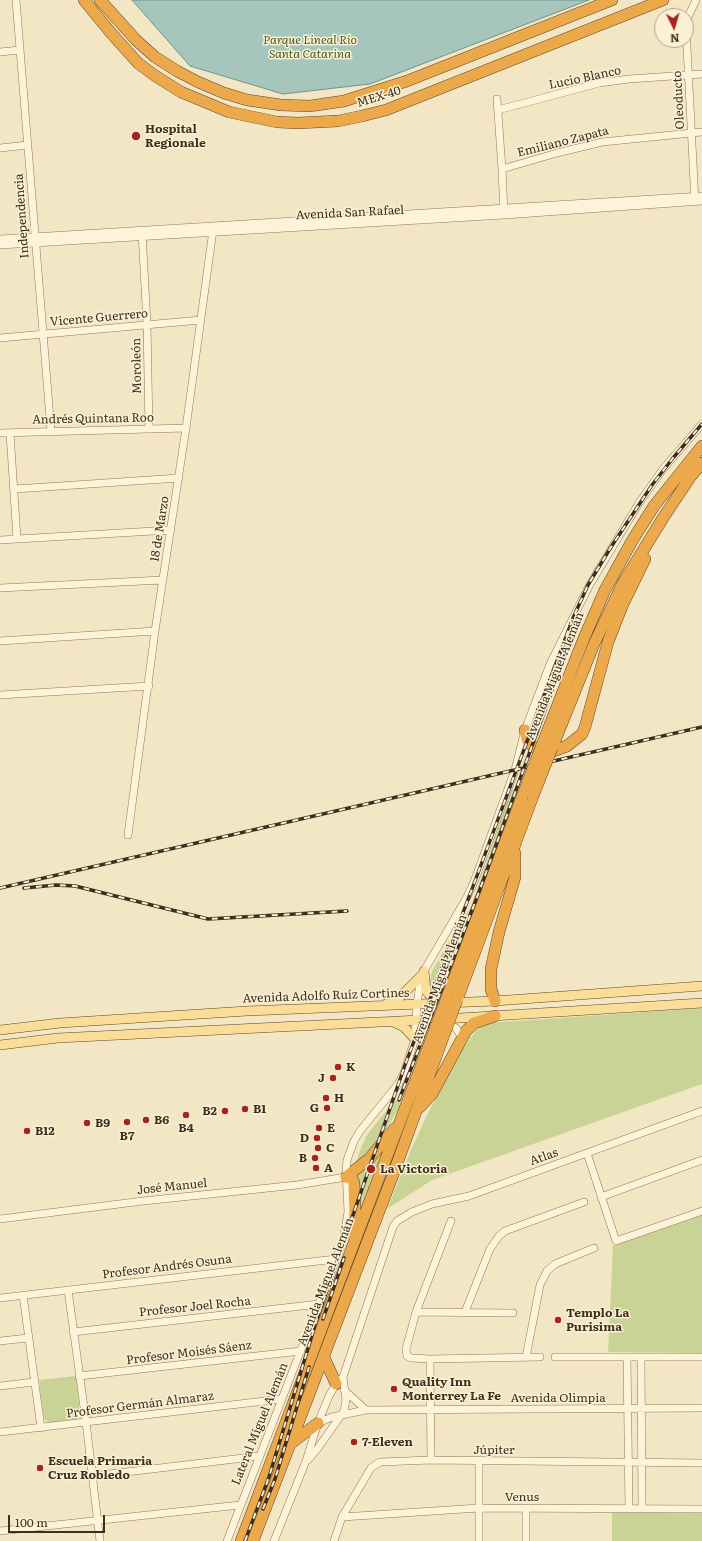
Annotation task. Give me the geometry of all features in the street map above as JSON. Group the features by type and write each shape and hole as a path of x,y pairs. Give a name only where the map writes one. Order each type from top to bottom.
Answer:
{"highway":[{"name":"MEX-40","path":"84,0 111,33 138,62 154,75 190,96 229,112 253,118 277,122 318,123 362,116 386,110 663,0"},
{"name":"MEX-40","path":"100,0 136,40 155,57 177,71 224,93 247,100 288,106 310,106 344,101 407,81 612,0"},
{"name":"Avenida Miguel Alemán","path":"241,1541 402,1118 436,1041 457,1000 515,848 586,632 605,590 632,541 654,506 702,446"},
{"name":"Avenida Miguel Alemán","path":"253,1541 418,1108 436,1041 442,1002 522,797 547,747 623,583 662,518 691,476 702,463"},
{"path":"525,730 529,743 537,749 548,751 553,751 567,746 582,734 608,642 623,604 656,537 662,518"},
{"path":"495,1001 491,989 491,969 499,932 515,877 515,848"},
{"path":"418,1108 432,1094 462,1038 469,1028 474,1024 495,1016"},
{"path":"346,1176 369,1159 382,1146 402,1118"},
{"path":"346,1176 352,1178 354,1187 355,1212 351,1252"},
{"path":"324,1357 340,1381"},
{"path":"290,1444 318,1423"}],"main road":[{"path":"422,973 428,995 442,1002"},
{"path":"382,1006 402,996 422,973"},
{"name":"Avenida Adolfo Ruíz Cortines","path":"0,1030 60,1023 239,1012 442,1002 495,1001 702,986"},
{"path":"0,1045 58,1038 390,1020 495,1016 702,1003"},
{"path":"390,1020 398,1023 415,1039"}],"street":[{"name":"Independencia","path":"16,0 51,431"},
{"name":"Oleoducto","path":"696,0 687,19 691,133 699,199"},
{"path":"0,52 20,50"},
{"name":"Lucio Blanco","path":"498,110 599,83 629,79 702,74"},
{"path":"497,99 504,212"},
{"name":"Emiliano Zapata","path":"502,169 556,152 602,142 702,132"},
{"path":"0,148 28,145"},
{"name":"Avenida San Rafael","path":"0,239 35,239 213,230 699,199"},
{"name":"18 de Marzo","path":"128,835 149,686 155,631 179,478 213,230"},
{"name":"Moroleón","path":"142,233 147,324 149,429"},
{"name":"Avenida San Rafael","path":"0,245 35,239"},
{"name":"Vicente Guerrero","path":"0,338 201,320"},
{"path":"422,973 467,897 474,882 514,770 525,730 550,664 589,586 659,475 702,424"},
{"name":"Andrés Quintana Roo","path":"0,433 186,428"},
{"path":"10,432 18,539"},
{"path":"15,489 179,478"},
{"path":"0,540 171,530"},
{"path":"0,588 163,580"},
{"path":"0,641 155,631"},
{"path":"0,695 149,686"},
{"name":"Lateral Miguel Alemán","path":"227,1541 343,1241 348,1212 346,1176 347,1160 354,1141 360,1131 399,1083 406,1070 415,1039 417,1004 422,973"},
{"path":"415,1039 419,1030 423,1026 436,1023 453,1026 458,1030 462,1038"},
{"name":"Atlas","path":"340,1381 395,1224 406,1215 432,1204 468,1196 702,1111"},
{"path":"587,1153 616,1241 702,1211"},
{"path":"601,1197 702,1160"},
{"name":"José Manuel","path":"0,1219 143,1201 296,1185 346,1176"},
{"path":"465,1312 490,1249 499,1236 505,1232 584,1202"},
{"path":"451,1221 416,1312 406,1349 407,1356 411,1358 430,1359 526,1356 540,1357"},
{"path":"526,1356 540,1285 547,1271 555,1264 594,1248"},
{"name":"Profesor Andrés Osuna","path":"0,1298 336,1259"},
{"path":"68,1290 93,1476 100,1541"},
{"path":"23,1295 41,1428"},
{"name":"Profesor Joel Rocha","path":"73,1332 319,1304"},
{"path":"416,1312 513,1313"},
{"path":"0,1341 28,1338"},
{"name":"Profesor Moisés Sáenz","path":"79,1376 301,1351"},
{"path":"555,1357 702,1358"},
{"path":"627,1358 629,1509"},
{"path":"641,1358 642,1509"},
{"path":"430,1359 431,1460"},
{"path":"274,1541 306,1462 318,1423 329,1396 340,1381 346,1392 366,1410"},
{"path":"0,1386 34,1382"},
{"path":"306,1462 318,1448 341,1415 346,1405 346,1392"},
{"name":"Profesor Germán Almaraz","path":"0,1432 282,1399"},
{"name":"Avenida Olimpia","path":"318,1423 332,1417 366,1410 702,1408"},
{"path":"93,1476 260,1456"},
{"name":"Júpiter","path":"334,1541 342,1518 374,1465 383,1462 431,1460 702,1464"},
{"path":"479,1461 479,1541"},
{"path":"0,1531 240,1505"},
{"name":"Venus","path":"342,1518 479,1508 702,1509"},
{"path":"526,1508 526,1541"}],"green space":[{"path":"512,789 518,791 440,999 431,992 429,986 432,971 459,924 470,909"},
{"path":"702,1008 702,1084 432,1180 387,1209 425,1119 461,1051 477,1029 487,1023"},
{"path":"395,1100 402,1104 373,1149 353,1169 366,1136"},
{"path":"387,1147 364,1211 360,1210 356,1172 374,1161"},
{"path":"702,1215 702,1353 608,1352 613,1246"},
{"path":"76,1376 80,1414 77,1419 49,1423 44,1419 39,1380"},
{"path":"612,1513 702,1513 702,1541 612,1541"}],"water":[{"name":"Parque Lineal Río Santa Catarina","path":"132,0 589,0 370,84 283,94 190,66"}],"railway":[{"path":"245,1541 269,1477 316,1322 405,1065 573,618 588,585 652,485 702,424"},
{"path":"399,1100 479,892 569,644"},
{"path":"0,888 702,727"},
{"path":"24,888 56,885 75,886 208,919 347,911"},
{"path":"323,1319 344,1258"},
{"path":"263,1509 275,1479 309,1367"}],"place":[{"name":"Hospital Regionale","path":"136,136"},
{"name":"K","path":"338,1067"},
{"name":"J","path":"333,1078"},
{"name":"H","path":"326,1098"},
{"name":"G","path":"327,1108"},
{"name":"B1","path":"245,1109"},
{"name":"B2","path":"225,1111"},
{"name":"B4","path":"186,1115"},
{"name":"B6","path":"146,1120"},
{"name":"B7","path":"127,1122"},
{"name":"B9","path":"87,1123"},
{"name":"E","path":"319,1128"},
{"name":"B12","path":"27,1131"},
{"name":"D","path":"317,1138"},
{"name":"C","path":"318,1148"},
{"name":"B","path":"315,1158"},
{"name":"A","path":"316,1168"},
{"name":"La Victoria","path":"371,1169"},
{"name":"Templo La Purisima","path":"558,1320"},
{"name":"Quality Inn Monterrey La Fe","path":"394,1389"},
{"name":"7-Eleven","path":"354,1442"},
{"name":"Escuela Primaria Cruz Robledo","path":"40,1468"}]}
